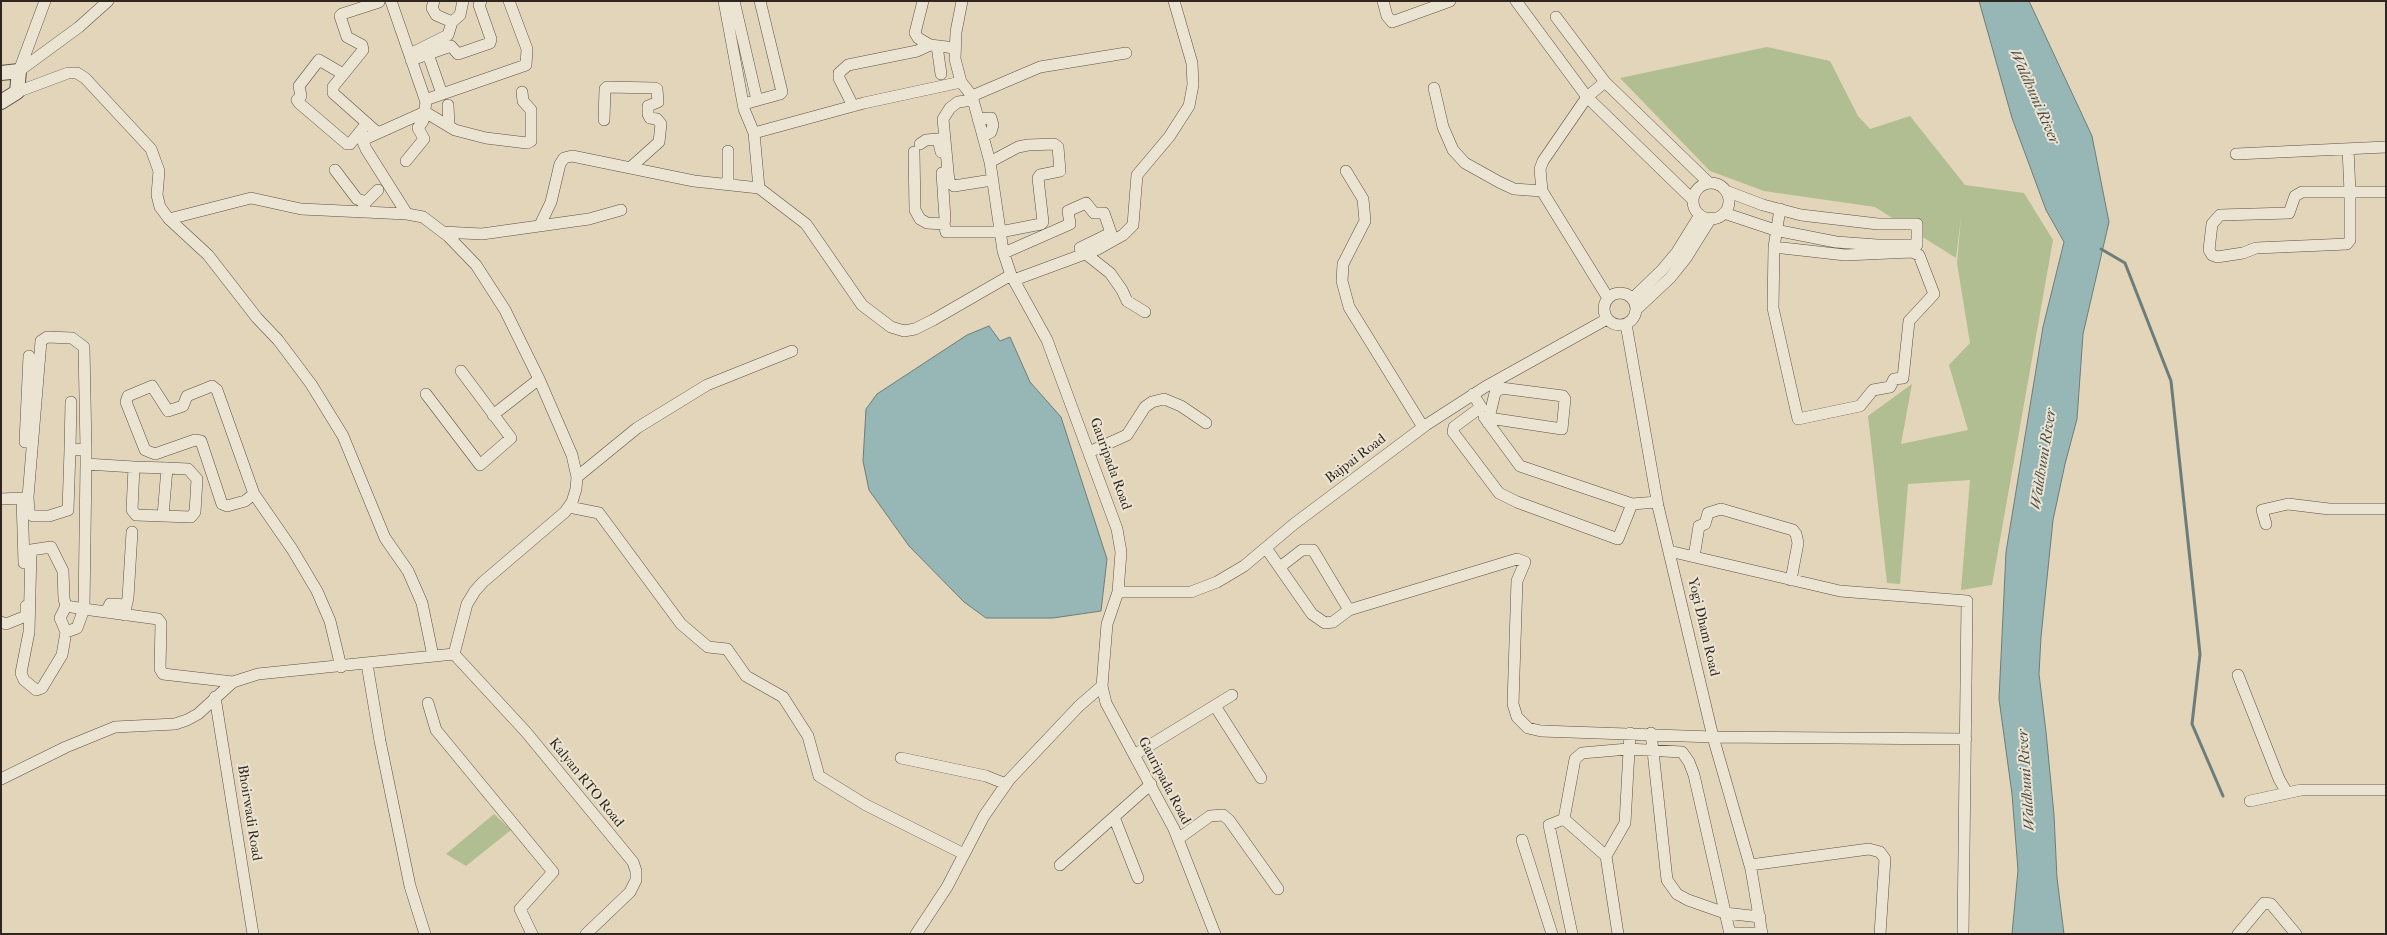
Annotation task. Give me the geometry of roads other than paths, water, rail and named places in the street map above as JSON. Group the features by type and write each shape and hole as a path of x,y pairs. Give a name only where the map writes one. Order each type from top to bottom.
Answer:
{"street":[{"path":"17,92 19,71 46,1"},
{"path":"1,74 19,71 79,27 108,1"},
{"path":"391,1 425,100 425,112 415,127 424,139 406,161"},
{"path":"434,1 432,8 436,15 452,22"},
{"path":"410,57 448,35 452,22 460,15 463,1"},
{"path":"410,57 428,54 451,46 458,54 490,43 491,39 479,5 481,1"},
{"path":"425,100 526,65 526,49 509,1"},
{"path":"724,1 744,104 754,133 759,188"},
{"path":"734,1 757,100"},
{"path":"744,104 780,94 782,92 760,1"},
{"path":"923,1 915,33 918,38 934,46 955,48"},
{"name":"Gauripada Road","path":"962,1 955,48 955,59 961,82 972,98 990,162 1004,253 1012,278 1047,340 1117,529 1121,552 1118,592 1107,624 1102,686 1106,703 1151,784 1178,839 1215,934"},
{"path":"540,225 551,202 560,164 564,158 572,156 632,167 694,181 759,188 806,224 862,305 891,327 904,331 915,329 1012,278 1123,235 1133,225 1137,175 1169,138 1189,106 1193,85 1192,63 1174,1"},
{"path":"1384,1 1387,16 1392,22 1450,1"},
{"path":"1516,1 1588,97 1693,200 1695,208 1706,216 1724,212 1775,230 1836,242 1877,245 1917,245 1917,224 1878,224 1839,221 1780,209 1726,191 1719,185 1709,183 1605,82 1556,17"},
{"path":"378,133 333,93 333,87 362,50 362,45 347,37 340,16 342,14 379,2"},
{"path":"934,46 941,74"},
{"path":"853,106 839,78 844,67 934,46"},
{"path":"992,180 954,186 949,182 943,119 950,108 958,102 972,98 1040,67 1126,53"},
{"path":"428,54 442,94"},
{"path":"343,74 319,60 299,86 301,96 297,100 347,144 350,144 367,123"},
{"path":"1,102 17,92 68,73 77,73 85,78 151,148 159,171 157,195 160,207 169,219 186,236 204,250 278,340 311,384 343,436 385,538 408,571 422,603 433,656"},
{"path":"754,133 853,106 961,82"},
{"path":"1605,82 1588,97 1543,161 1540,169 1542,191 1608,298"},
{"path":"604,120 605,89 607,87 657,89 658,102 648,106 648,114 650,118 657,120 661,124 659,142 632,167"},
{"path":"1434,88 1443,127 1454,150 1465,163 1479,172 1514,189 1542,191"},
{"path":"425,112 455,130 486,138 527,142 531,141 531,110 523,101 522,92"},
{"path":"448,105 448,126"},
{"path":"407,214 363,142 367,138 425,112"},
{"path":"944,224 927,223 920,219 915,210 917,148 926,140 938,139 940,141 945,219 944,224 946,232 1000,232 1041,224 1043,222 1038,178 1040,175 1060,171 1058,146 1054,144 1018,147 990,162"},
{"path":"2236,154 2386,147"},
{"path":"2348,149 2350,192 2350,240 2347,244 2256,248 2243,253 2217,257 2212,255 2209,250 2212,224 2220,215 2290,213 2295,196 2302,192 2350,192 2386,192"},
{"path":"728,151 728,184"},
{"path":"335,170 364,206"},
{"path":"1346,171 1363,199 1365,221 1342,264 1342,281 1349,307 1423,427"},
{"path":"1693,200 1700,187 1709,183"},
{"path":"364,206 378,190"},
{"path":"1724,212 1729,202 1726,191"},
{"path":"1,779 66,747 115,727 175,724 187,720 198,714 233,682 258,674 341,667 454,654 467,604 475,591 483,582 536,539 569,507 576,489 577,477 572,455 539,380 494,290 476,265 442,232 423,217 364,206 301,209 251,198 169,219"},
{"path":"1004,253 1070,224 1068,211 1086,203 1094,213 1104,213 1111,233 1083,251"},
{"path":"1774,248 1845,255 1912,252 1919,255 1934,294 1909,321 1903,378 1894,379 1890,387 1873,390 1860,406 1798,419 1773,308 1774,248 1775,230 1780,209"},
{"path":"442,232 482,234 594,218 621,210"},
{"path":"1635,304 1623,293 1612,295 1608,298 1604,308 1607,319 1616,325 1626,324 1634,318 1635,304 1670,278 1693,248 1706,216"},
{"path":"1083,251 1110,273 1122,290 1127,301 1145,312"},
{"name":"Bajpai Road","path":"1118,592 1191,592 1217,582 1244,566 1423,427 1474,394 1607,319"},
{"name":"Yogi Dham Road","path":"1626,324 1657,502 1670,551 1713,737 1750,865 1762,933"},
{"path":"66,632 77,628 84,609 86,450 84,347 72,338 47,337 41,341 28,497 30,513 33,516 49,516 68,510 71,402"},
{"path":"577,477 637,428 707,385 792,351"},
{"path":"1,622 6,624 26,616 22,498 29,356"},
{"path":"426,394 480,465 511,438 461,371"},
{"path":"493,415 539,380"},
{"path":"254,494 245,501 227,506 222,504 201,441 195,440 155,454 145,450 126,402 128,396 152,386 168,411 183,406 187,396 212,386 217,390 254,494 292,549 316,591 330,621 341,667"},
{"path":"1501,388 1563,396 1565,399 1562,429 1489,420 1495,393 1501,388"},
{"path":"1474,394 1481,407 1479,410 1454,427 1453,432 1499,492 1517,502 1613,539 1618,539 1621,537 1632,504"},
{"path":"1089,452 1126,435 1145,407 1152,402 1164,399 1181,406 1206,423"},
{"path":"1479,410 1489,420 1520,466 1632,504 1657,502"},
{"path":"70,450 86,450"},
{"path":"86,464 188,469 197,479 195,512 191,517 136,514 132,510 134,467"},
{"path":"163,516 167,468"},
{"path":"69,495 86,496"},
{"path":"1,499 22,498"},
{"path":"2266,524 2262,510 2288,504 2329,509 2386,509"},
{"path":"569,507 599,513 682,624 708,647 727,649 746,676 783,697 808,736 819,776 866,804 964,854"},
{"path":"1694,557 1699,526 1705,524 1708,513 1721,509 1793,530 1796,534 1798,543 1792,580"},
{"path":"125,610 132,532"},
{"path":"51,547 55,552 63,571 64,599 66,606 60,618 66,632 62,655 42,688 36,690 24,680 21,673 29,632 31,550 51,547"},
{"path":"1266,548 1312,614 1325,623 1333,622 1349,610 1517,559 1525,562 1517,581 1514,704 1517,717 1528,728 1541,731 1630,732 1713,737 1966,739"},
{"path":"1280,567 1302,550 1313,550 1349,610"},
{"path":"1670,551 1840,591 1967,601 1963,934"},
{"path":"66,606 106,612 125,610 158,619 161,623 160,669 163,674 233,682"},
{"name":"Kalyan RTO Road","path":"454,654 526,732 633,862 636,871 636,880 630,892 586,934"},
{"path":"367,664 380,741 410,886 425,934"},
{"path":"2238,675 2279,780 2286,792"},
{"path":"916,934 947,887 984,816 1006,784 1074,711 1102,686"},
{"path":"1134,755 1232,695"},
{"name":"Bhoirwadi Road","path":"215,697 253,934"},
{"path":"428,704 436,730 553,872 520,909 532,934"},
{"path":"1215,706 1261,778"},
{"path":"1618,934 1606,856 1625,823 1630,732"},
{"path":"1651,733 1667,880 1677,894 1725,913 1760,917"},
{"path":"1564,819 1575,759 1582,753 1628,749 1682,752 1689,762 1730,933 1762,933"},
{"path":"901,758 986,776 1006,784"},
{"path":"1060,864 1151,784"},
{"path":"2250,801 2286,792 2386,790"},
{"path":"1178,839 1210,816 1223,815 1229,820 1278,889"},
{"path":"1114,817 1138,878"},
{"path":"1564,819 1606,856"},
{"path":"1564,819 1550,825 1572,934"},
{"path":"1522,840 1552,934"},
{"path":"1750,865 1869,849 1880,852 1885,859 1880,934"},
{"path":"2238,934 2264,903 2271,904 2296,934"}],"water":[{"name":"Waldhuni River","path":"1979,1 2029,1 2092,136 2109,222 2083,334 2077,419 2065,464 2053,520 2041,637 2039,674 2054,815 2057,878 2064,934 2012,934 2018,870 2012,794 1999,699 2006,552 2043,327 2064,242 2046,210 2012,118"},
{"path":"989,326 1000,341 1010,337 1030,382 1061,417 1107,559 1101,611 1053,618 986,618 964,602 909,546 869,490 863,461 866,409 877,394 967,335"}],"waterway":[{"path":"2101,249 2125,263 2171,381 2200,654 2192,724 2223,796"}]}
